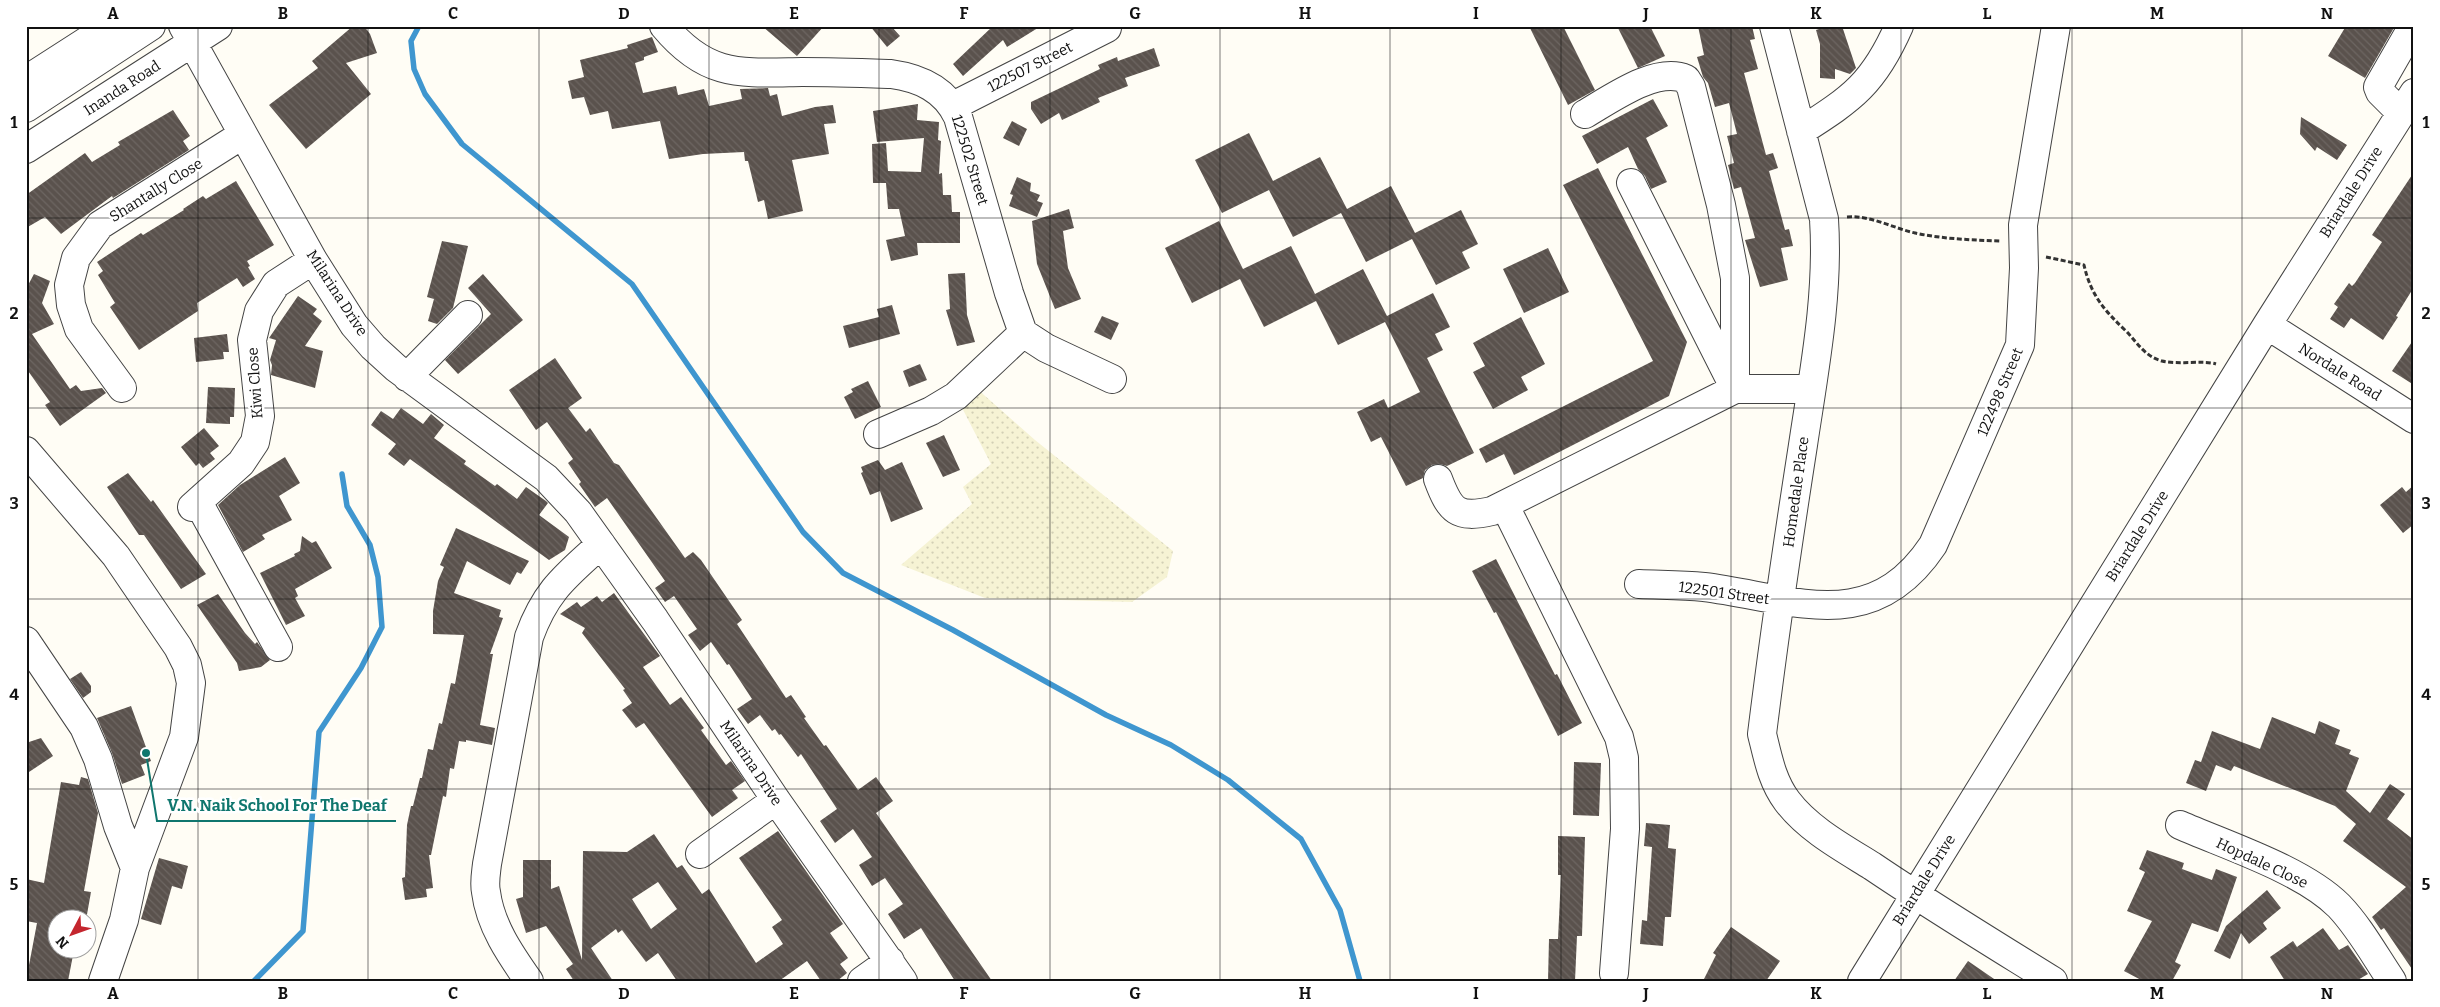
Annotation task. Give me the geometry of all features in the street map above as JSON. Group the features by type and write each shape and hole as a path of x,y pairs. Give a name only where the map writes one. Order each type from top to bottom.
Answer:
{"street":[{"path":"26,80 110,26"},
{"path":"26,108 150,26"},
{"name":"Inanda Road","path":"26,149 187,31 218,26"},
{"name":"122502 Street","path":"664,26 685,49 700,59 720,68 744,73 837,73 908,76 923,82 940,93 952,106 967,144 1009,293 1023,333"},
{"name":"Homedale Place","path":"1774,26 1824,220 1825,283 1762,734 1775,781 1787,802 1824,835 1914,895 2053,981"},
{"path":"1802,131 1839,106 1875,74 1887,54 1899,26"},
{"name":"122498 Street","path":"1780,601 1823,605 1867,600 1887,592 1904,579 1923,560 1933,545 2020,345 2024,247 2023,225 2056,26"},
{"path":"2407,103 2380,92 2378,87 2413,26"},
{"name":"122507 Street","path":"952,106 1107,28"},
{"path":"26,129 187,31"},
{"name":"Milarina Drive","path":"187,31 242,135 313,260 354,325 373,347 407,377 546,478 578,512 655,620 776,800 897,971"},
{"path":"1585,114 1645,82 1666,75 1686,79 1691,87 1722,205 1735,278 1735,389"},
{"name":"Briardale Drive","path":"1862,981 2267,325 2407,103"},
{"name":"Shantally Close","path":"122,388 79,329 71,305 69,286 76,258 100,225 242,135"},
{"path":"1631,183 1735,389"},
{"name":"Kiwi Close","path":"278,647 195,504 241,463 255,442 260,416 252,340 259,312 276,284 313,260"},
{"path":"407,377 468,315"},
{"name":"Nordale Road","path":"2267,325 2414,419"},
{"path":"878,434 931,411 956,396 1023,333 1046,348 1112,379"},
{"path":"1438,479 1446,501 1453,510 1477,514 1506,506 1735,389 1811,389"},
{"path":"26,451 116,556 169,632 187,664 191,684 184,737 135,868 124,920 104,981"},
{"path":"1506,506 1556,605 1623,750 1625,829 1614,973"},
{"path":"529,981 501,937 490,912 485,891 487,864 529,637 537,616 556,585 601,544"},
{"name":"122501 Street","path":"1638,584 1703,587 1780,601"},
{"path":"26,641 84,727 98,759 118,826 135,868"},
{"path":"700,854 776,800"},
{"name":"Hopdale Close","path":"2180,825 2286,871 2324,893 2351,920 2392,981"},
{"path":"862,981 897,971"}],"path":[{"path":"1824,220 1850,216 1915,233 2024,247 2084,265 2097,301 2114,322 2146,354 2162,361 2186,364 2212,363 2238,372"}],"shaded area":[{"path":"976,388 1035,440 1173,551 1167,577 1132,602 985,598 901,565 972,504 963,487 991,464 959,402"}],"building":[{"path":"353,26 364,26 370,34 377,53 346,63 371,94 306,149 269,105 318,68 312,61"},
{"path":"762,26 824,26 797,56"},
{"path":"870,26 891,26 900,36 887,47"},
{"path":"993,26 1041,26 1007,47 1003,40 963,76 953,64"},
{"path":"1529,26 1563,26 1595,90 1568,105"},
{"path":"1617,26 1650,26 1665,56 1638,68"},
{"path":"1698,26 1752,26 1755,39 1750,40 1758,69 1744,73 1766,155 1773,153 1778,168 1769,171 1785,230 1789,229 1793,246 1781,248 1788,280 1760,287 1745,240 1755,238 1741,187 1734,189 1728,165 1734,163 1727,136 1737,134 1729,103 1715,107 1708,83 1703,77 1697,57 1704,55"},
{"path":"1828,26 1842,26 1856,68 1850,74 1835,69 1835,79 1820,78 1820,44 1816,30"},
{"path":"2346,26 2395,26 2365,78 2328,56"},
{"path":"652,37 658,52 644,57 644,60 635,63 643,93 676,86 678,95 704,89 709,106 742,99 740,89 768,88 770,96 777,94 782,116 815,107 833,105 836,123 824,124 829,154 792,160 803,211 768,219 764,200 758,202 744,152 703,154 669,159 660,121 612,129 608,111 590,115 584,97 572,99 568,81 584,77 580,60 628,48 627,45"},
{"path":"1154,48 1160,66 1125,78 1128,86 1098,98 1100,102 1062,120 1059,113 1041,124 1031,109 1031,102 1100,69 1098,65 1117,57 1118,61"},
{"path":"1653,99 1668,126 1646,138 1667,182 1651,189 1645,176 1638,169 1628,147 1597,164 1582,136"},
{"path":"918,104 917,120 939,122 938,140 941,141 939,174 942,173 943,195 951,195 952,212 960,212 960,243 917,243 918,255 891,261 886,240 905,236 899,209 888,209 886,183 873,183 872,144 886,143 888,171 921,172 924,138 877,142 873,111"},
{"path":"173,110 190,136 183,141 189,150 113,198 112,196 61,234 45,217 26,228 26,195 85,153 92,162 120,145 118,142"},
{"path":"2301,117 2347,145 2337,160 2317,147 2315,151 2300,134"},
{"path":"1012,121 1027,129 1019,146 1003,138"},
{"path":"1249,133 1273,181 1320,157 1347,209 1391,186 1415,233 1461,210 1478,244 1462,252 1470,268 1436,285 1412,239 1366,262 1341,213 1293,237 1269,190 1222,213 1195,160"},
{"path":"1598,168 1687,342 1669,396 1514,475 1504,454 1486,463 1479,449 1653,361 1563,185"},
{"path":"2414,172 2414,287 2383,340 2351,318 2344,328 2330,319 2338,307 2334,304 2349,283 2352,286 2355,283 2382,242 2372,235"},
{"path":"1017,177 1031,183 1030,191 1040,195 1037,201 1043,203 1037,217 1009,206 1013,195 1010,194"},
{"path":"236,181 274,245 247,261 250,266 248,267 255,279 243,287 237,278 197,303 198,311 139,350 110,307 115,303 98,275 103,271 97,262 141,233 143,235 184,210 203,196 206,199"},
{"path":"1069,209 1074,228 1063,231 1068,268 1081,299 1055,309 1037,264 1032,221"},
{"path":"1219,221 1243,269 1291,246 1315,294 1363,269 1387,316 1433,293 1450,327 1435,334 1443,350 1427,358 1474,453 1447,466 1440,464 1432,465 1425,470 1423,478 1406,486 1381,437 1371,442 1357,412 1384,399 1388,408 1420,392 1385,322 1338,345 1316,301 1264,327 1240,279 1192,303 1165,248"},
{"path":"442,241 468,246 453,308 437,324 428,321 434,299 427,297"},
{"path":"1548,248 1569,292 1524,313 1503,269"},
{"path":"965,273 967,315 975,342 957,346 946,310 950,309 948,274"},
{"path":"34,274 50,281 42,303 54,324 32,334 70,389 76,385 81,391 102,388 106,393 60,426 45,405 50,402 26,368 26,289"},
{"path":"483,274 523,320 458,374 445,360 491,314 468,288"},
{"path":"298,296 317,309 313,314 322,321 305,346 323,351 315,388 271,375 272,365 270,360 276,340 269,338"},
{"path":"892,305 900,334 849,348 843,326 879,317 877,309"},
{"path":"1102,316 1119,323 1111,340 1094,332"},
{"path":"1521,317 1545,364 1521,377 1528,390 1493,409 1473,372 1485,366 1473,343"},
{"path":"227,334 229,352 223,352 224,359 196,362 194,338"},
{"path":"2414,339 2414,385 2392,371"},
{"path":"555,358 582,398 568,408 586,432 590,428 614,463 619,465 685,558 693,552 701,560 742,620 737,624 786,698 791,695 806,717 804,718 858,790 876,777 893,801 876,813 992,981 955,981 921,928 904,939 888,914 903,904 885,878 872,886 859,865 872,857 853,829 835,843 820,821 837,809 801,754 798,757 781,734 779,735 775,729 772,731 760,715 748,724 737,709 752,699 729,664 727,665 711,642 700,651 688,635 697,629 674,596 665,602 655,588 665,581 607,498 595,507 579,484 581,482 568,463 573,459 547,422 536,430 509,390"},
{"path":"920,364 927,380 909,387 903,371"},
{"path":"868,381 881,407 855,419 844,397 853,392 851,389"},
{"path":"208,387 235,388 234,417 230,417 230,424 206,423"},
{"path":"401,408 423,424 431,414 444,425 434,438 466,461 464,464 495,486 497,484 517,499 526,487 546,501 548,503 539,515 569,537 565,550 549,560 410,459 404,466 388,454 396,444 371,425 381,411 393,419"},
{"path":"204,428 219,446 210,453 215,459 203,468 199,463 196,466 181,447"},
{"path":"944,435 960,470 943,477 926,443"},
{"path":"285,457 300,483 279,496 292,520 262,535 265,539 243,552 218,505 240,485"},
{"path":"878,460 885,470 902,462 923,509 891,522 880,491 870,495 861,473 863,472 861,467"},
{"path":"128,473 151,502 153,500 206,574 181,589 144,535 139,535 107,487"},
{"path":"2414,485 2414,524 2403,533 2380,505 2402,487 2406,492"},
{"path":"456,528 529,561 521,574 517,572 510,585 467,561 454,593 501,610 499,617 503,618 490,654 493,654 480,725 495,728 492,745 466,740 466,742 459,741 454,769 450,768 446,797 443,796 431,855 429,855 433,888 426,889 427,897 405,900 402,878 405,877 407,825 411,806 413,806 420,778 422,778 428,749 433,750 439,723 442,724 451,683 455,684 464,635 433,634 433,611 438,581 444,567 440,565"},
{"path":"302,536 312,543 316,541 332,568 295,589 298,596 295,598 305,616 286,625 260,573 295,556 294,554 300,551"},
{"path":"1496,559 1555,675 1557,674 1582,723 1558,736 1496,612 1494,613 1472,571"},
{"path":"614,593 660,656 643,667 670,705 681,697 704,728 701,730 726,765 731,761 745,781 732,790 738,798 712,817 644,723 636,728 622,710 632,703 623,690 625,689 582,633 585,628 560,614 577,602 581,607 597,596 602,602"},
{"path":"218,594 245,633 255,644 257,642 270,660 261,667 239,671 237,663 197,605"},
{"path":"81,672 91,686 91,692 83,698 70,679"},
{"path":"131,706 151,761 141,765 145,775 122,784 112,753 97,718"},
{"path":"2272,717 2315,734 2319,721 2340,730 2335,744 2351,750 2349,754 2359,758 2346,791 2370,813 2390,784 2405,794 2387,819 2414,840 2414,972 2384,928 2381,930 2372,917 2406,887 2343,841 2356,824 2335,806 2234,766 2231,771 2216,765 2206,791 2186,783 2195,760 2201,762 2212,731 2260,749"},
{"path":"41,738 53,756 26,774 26,743"},
{"path":"1574,762 1601,763 1599,816 1573,815"},
{"path":"81,777 88,779 98,813 84,891 91,892 88,910 48,910 48,960 72,960 68,981 26,981 37,923 26,921 26,879 44,883 61,782 79,785"},
{"path":"1646,823 1670,825 1668,848 1676,849 1671,917 1665,917 1663,946 1640,944 1642,920 1647,921 1652,847 1644,846"},
{"path":"778,831 843,924 830,933 848,958 840,964 847,973 837,981 821,981 807,961 779,981 677,981 658,953 646,962 622,930 618,933 616,929 591,948 613,981 574,981 566,969 573,964 546,926 526,933 516,899 523,897 523,860 551,860 551,889 559,886 582,960 583,851 627,852 654,834 677,868 682,865 702,894 709,889 756,963 783,944 772,927 782,920 739,858","holes":["658,882 677,909 651,929 632,899"]},
{"path":"1558,836 1585,837 1582,936 1577,936 1575,981 1548,981 1549,939 1558,939 1561,875 1558,875"},
{"path":"2147,850 2184,863 2182,869 2212,880 2216,869 2237,877 2218,932 2192,923 2175,962 2181,965 2172,981 2143,981 2124,971 2152,921 2127,911 2145,872 2139,869"},
{"path":"159,858 188,866 182,889 172,886 161,925 141,919"},
{"path":"2267,890 2281,908 2263,923 2267,929 2249,944 2241,933 2230,959 2214,951 2226,926"},
{"path":"1731,927 1780,961 1766,981 1703,981 1716,955 1713,953"},
{"path":"2323,928 2339,950 2348,945 2368,974 2356,981 2285,981 2270,957 2293,941 2297,947"},
{"path":"1968,961 1997,981 1954,981"}],"waterway":[{"path":"419,26 411,41 414,69 425,94 462,144 632,284 803,532 843,573 953,630 1106,715 1171,745 1228,780 1301,839 1340,910 1360,981"},
{"path":"254,981 303,931 319,732 361,668 382,627 378,577 370,545 347,506 342,474"}],"place":[{"name":"V.N. Naik School For The Deaf","path":"146,753"}]}
